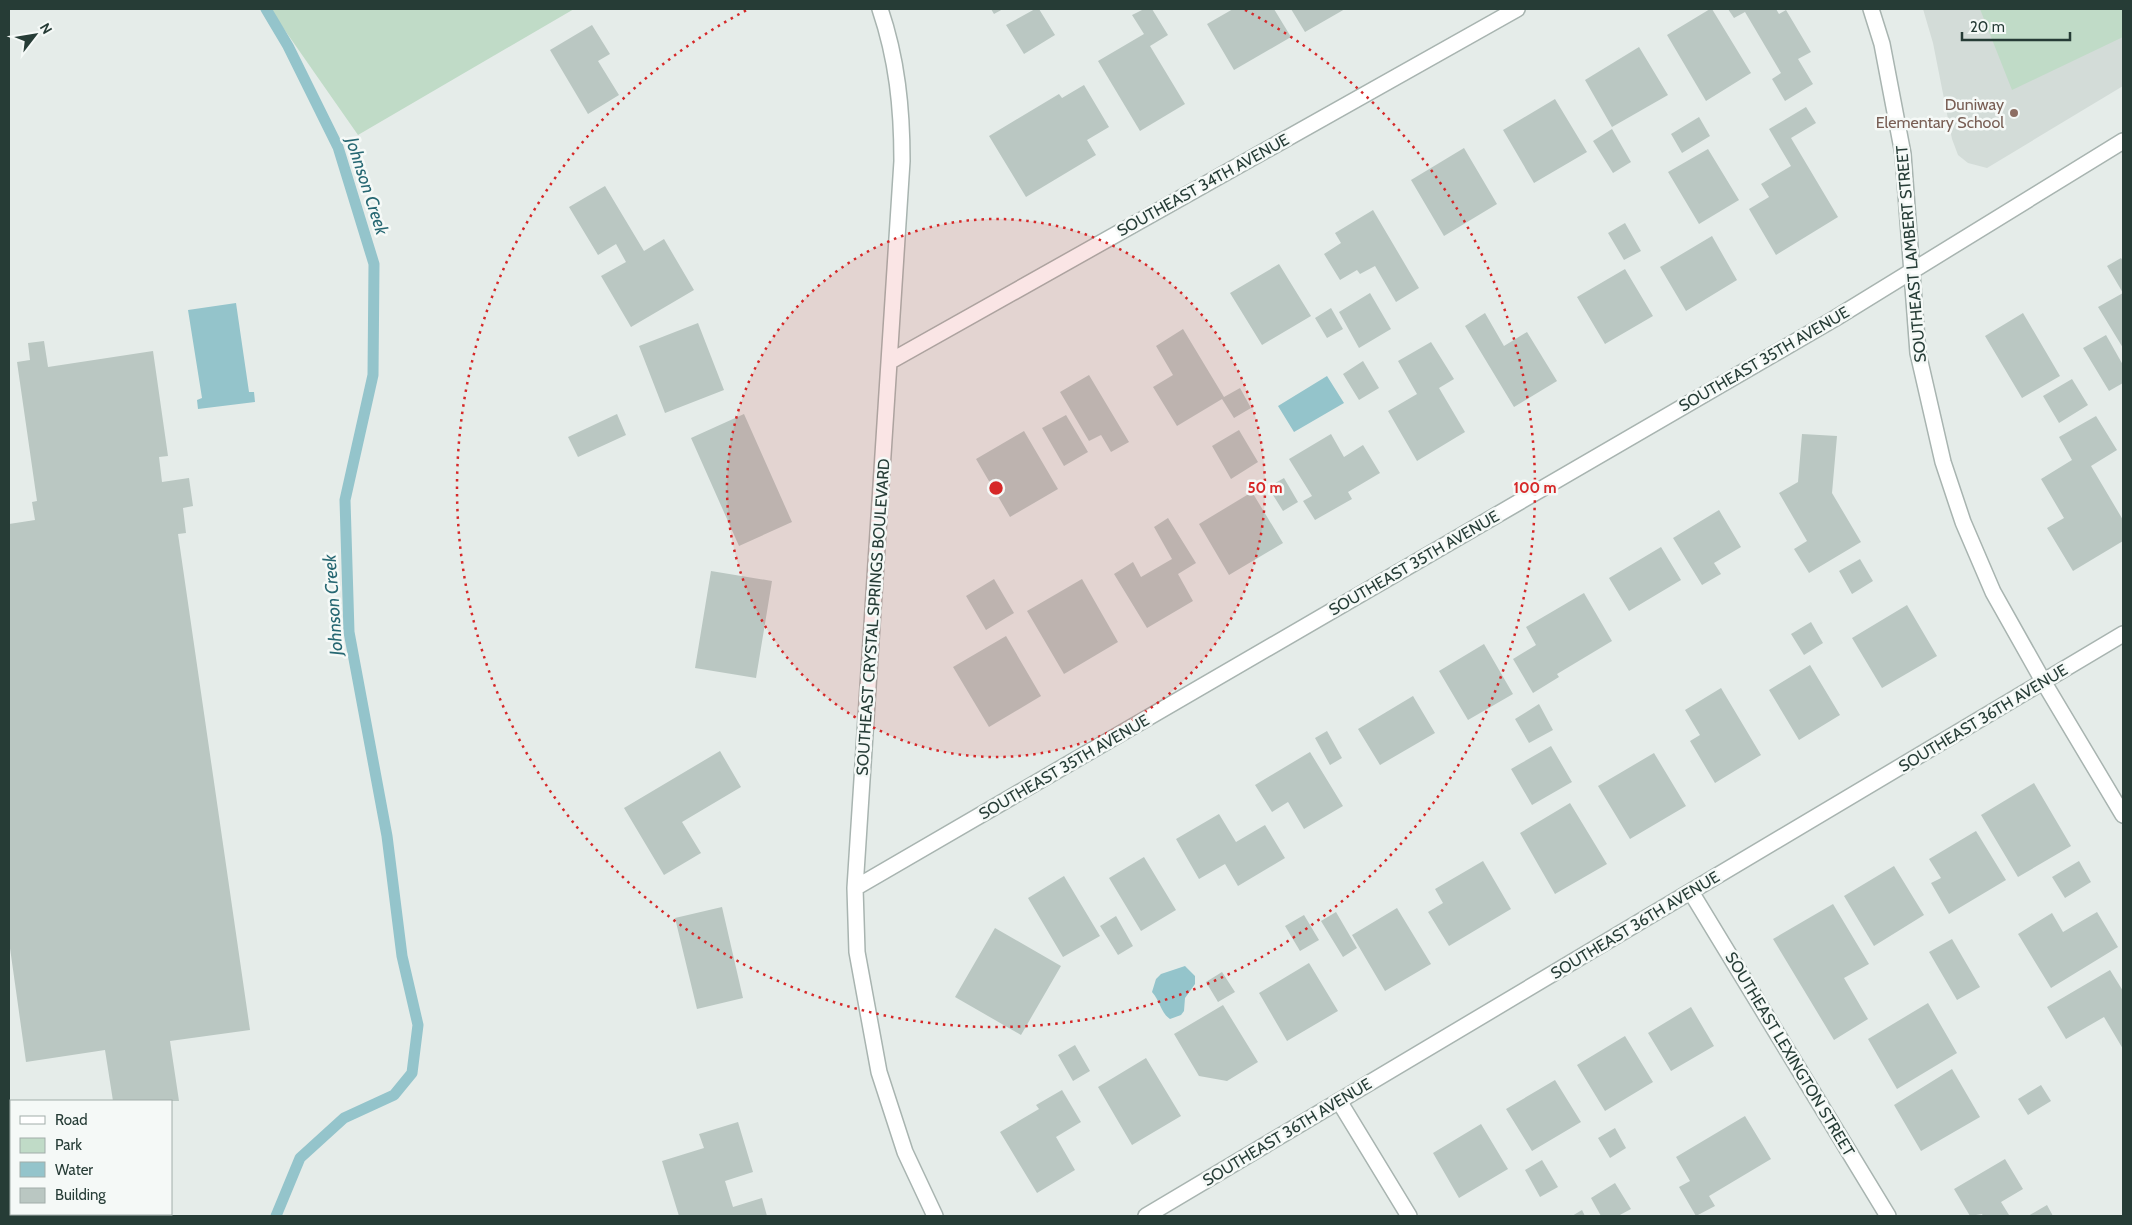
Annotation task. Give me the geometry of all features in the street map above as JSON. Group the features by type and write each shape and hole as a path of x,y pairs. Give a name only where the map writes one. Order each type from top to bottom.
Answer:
{"street":[{"name":"SOUTHEAST CRYSTAL SPRINGS BOULEVARD","path":"880,9 896,65 902,115 902,161 855,888 857,952 879,1072 905,1152 935,1216"},
{"name":"SOUTHEAST 34TH AVENUE","path":"889,362 1517,9"},
{"name":"SOUTHEAST LAMBERT STREET","path":"1871,9 1882,44 1903,154 1918,353 1943,462 1964,522 1993,592 2043,681 2123,815"},
{"name":"SOUTHEAST 35TH AVENUE","path":"855,888 1826,324 2123,141"},
{"name":"SOUTHEAST 36TH AVENUE","path":"1146,1216 2123,634"},
{"name":"SOUTHEAST LEXINGTON STREET","path":"1691,892 1888,1216"},
{"path":"1338,1101 1409,1216"}],"shaded area":[{"name":"Duniway Elementary School","path":"1923,9 2123,9 2123,86 1987,168 1968,163 1958,155 1952,139 1933,43"}],"green space":[{"path":"270,9 574,9 358,135"},
{"path":"1980,9 2123,9 2123,37 2012,90"}],"water":[{"path":"236,303 249,392 254,392 255,402 198,409 197,400 202,398 188,310"},
{"path":"1327,376 1344,403 1294,432 1278,406"},
{"path":"1185,966 1195,976 1195,984 1185,998 1184,1011 1181,1015 1170,1019 1152,992 1156,979 1161,974"}],"building":[{"path":"991,9 1003,9 994,14"},
{"path":"1035,9 1039,9 1055,35 1024,54 1006,25"},
{"path":"1144,9 1152,9 1168,35 1150,46 1185,104 1140,131 1098,61 1144,34 1132,15"},
{"path":"1233,9 1274,9 1291,37 1234,70 1207,24"},
{"path":"1291,9 1345,9 1305,32"},
{"path":"1712,9 1751,73 1706,101 1667,35"},
{"path":"1728,9 1776,9 1779,14 1786,10 1811,52 1798,59 1813,84 1785,101 1772,79 1781,73 1745,12 1734,18"},
{"path":"592,25 610,54 598,61 619,95 588,114 550,50"},
{"path":"1639,47 1668,95 1612,127 1585,80"},
{"path":"1084,85 1109,127 1087,140 1096,155 1026,197 989,136 1059,94 1062,98"},
{"path":"1555,99 1587,152 1534,183 1503,130"},
{"path":"1806,107 1816,123 1791,138 1838,217 1776,255 1749,209 1769,197 1761,184 1791,166 1769,129"},
{"path":"1699,117 1710,136 1682,153 1671,134"},
{"path":"1612,129 1631,162 1613,173 1593,141"},
{"path":"1464,148 1497,204 1444,236 1411,180"},
{"path":"1708,149 1739,200 1699,224 1668,172"},
{"path":"605,186 644,251 664,239 694,290 631,327 601,276 626,262 616,244 598,255 569,207"},
{"path":"1373,210 1419,288 1396,302 1375,266 1360,274 1357,270 1340,280 1324,254 1341,243 1335,233"},
{"path":"1625,223 1641,251 1624,260 1608,233"},
{"path":"1712,236 1737,280 1686,311 1660,267"},
{"path":"2121,258 2123,261 2123,293 2107,266"},
{"path":"1279,264 1311,316 1262,345 1230,293"},
{"path":"1625,269 1653,316 1605,344 1577,297"},
{"path":"1370,293 1391,329 1359,348 1339,312"},
{"path":"2123,293 2123,348 2098,307"},
{"path":"1331,308 1343,329 1327,338 1315,318"},
{"path":"1485,313 1504,346 1527,332 1557,381 1514,407 1465,326"},
{"path":"2023,313 2060,376 2022,398 1985,336"},
{"path":"698,323 724,390 665,413 639,346"},
{"path":"1183,329 1224,397 1240,388 1251,408 1234,418 1222,399 1177,426 1153,387 1173,375 1156,346"},
{"path":"2106,335 2123,365 2123,383 2109,391 2083,348"},
{"path":"44,341 48,367 153,351 168,456 159,457 162,482 189,478 193,506 183,508 186,533 178,534 250,1030 170,1041 179,1101 113,1100 105,1050 26,1062 9,941 9,524 35,520 32,502 37,501 17,362 30,360 28,343"},
{"path":"1431,342 1454,379 1439,388 1465,432 1417,461 1388,411 1417,394 1398,361"},
{"path":"1363,361 1379,388 1359,400 1343,374"},
{"path":"1089,375 1129,442 1111,452 1101,435 1089,441 1060,392"},
{"path":"2072,379 2088,405 2059,423 2043,396"},
{"path":"617,414 626,435 578,457 568,437"},
{"path":"744,414 792,522 739,546 691,438"},
{"path":"1066,415 1088,452 1064,466 1042,428"},
{"path":"2096,416 2117,450 2091,466 2123,520 2123,541 2073,571 2047,528 2064,518 2041,479 2072,460 2059,437"},
{"path":"1239,430 1258,462 1231,479 1212,446"},
{"path":"1024,431 1058,489 1010,517 976,459"},
{"path":"1331,434 1344,457 1363,445 1380,473 1348,492 1352,499 1315,520 1303,501 1312,496 1289,459"},
{"path":"1802,434 1837,436 1832,493 1861,542 1809,573 1794,549 1807,541 1779,493 1798,482"},
{"path":"1284,478 1298,502 1283,511 1268,487"},
{"path":"1252,492 1283,543 1229,575 1199,524"},
{"path":"1719,510 1741,547 1714,563 1721,574 1702,585 1673,538"},
{"path":"1168,518 1196,563 1178,574 1193,601 1147,628 1114,574 1133,562 1141,577 1172,559 1154,527"},
{"path":"1661,547 1681,580 1629,611 1609,578"},
{"path":"1860,559 1873,581 1852,594 1839,571"},
{"path":"711,571 772,581 756,678 695,668"},
{"path":"994,579 1014,613 986,630 966,596"},
{"path":"1082,579 1118,642 1064,674 1027,611"},
{"path":"1584,593 1612,641 1557,674 1559,677 1533,693 1513,659 1536,645 1526,627"},
{"path":"1907,605 1937,656 1882,688 1852,638"},
{"path":"1811,622 1823,643 1804,655 1791,634"},
{"path":"1006,636 1041,696 989,727 953,667"},
{"path":"1484,644 1513,694 1468,720 1439,671"},
{"path":"1810,665 1840,715 1799,740 1769,690"},
{"path":"1721,688 1761,755 1715,783 1690,741 1700,735 1685,710"},
{"path":"1413,696 1435,733 1380,765 1358,729"},
{"path":"1539,704 1553,730 1529,743 1515,719"},
{"path":"1327,731 1342,758 1330,765 1315,738"},
{"path":"1551,746 1572,782 1532,805 1511,769"},
{"path":"720,751 741,787 682,822 701,853 664,875 624,808"},
{"path":"1310,752 1343,806 1304,829 1288,802 1272,812 1255,785"},
{"path":"1654,753 1686,806 1630,839 1598,786"},
{"path":"2034,783 2071,846 2018,877 1981,815"},
{"path":"1570,803 1607,864 1555,894 1520,833"},
{"path":"1219,814 1236,842 1265,825 1285,858 1238,886 1225,864 1199,879 1176,839"},
{"path":"1976,831 2006,880 1949,914 1931,883 1941,878 1929,859"},
{"path":"1144,857 1176,910 1141,931 1109,878"},
{"path":"1483,861 1511,909 1449,946 1428,912 1443,903 1435,889"},
{"path":"2079,861 2091,882 2065,898 2052,877"},
{"path":"1894,866 1924,915 1874,946 1844,896"},
{"path":"1064,876 1100,936 1063,957 1028,898"},
{"path":"1833,904 1869,964 1844,978 1868,1019 1834,1040 1773,939"},
{"path":"722,907 743,998 697,1009 675,918"},
{"path":"1397,908 1431,964 1385,991 1352,935"},
{"path":"1336,912 1357,948 1343,957 1321,921"},
{"path":"2097,912 2118,947 2051,988 2018,934 2052,913 2063,932"},
{"path":"1304,915 1319,940 1300,951 1285,926"},
{"path":"1116,916 1133,946 1118,955 1100,926"},
{"path":"995,928 1061,966 1021,1035 955,997"},
{"path":"1952,939 1980,987 1957,1000 1929,952"},
{"path":"1309,963 1338,1011 1287,1041 1259,993"},
{"path":"2110,970 2123,991 2123,1049 2104,1017 2066,1039 2047,1007"},
{"path":"1222,972 1235,992 1218,1002 1206,982"},
{"path":"1928,1003 1957,1053 1897,1089 1868,1039"},
{"path":"1223,1005 1258,1062 1227,1081 1199,1076 1174,1034"},
{"path":"1691,1007 1714,1046 1671,1071 1648,1033"},
{"path":"1625,1036 1653,1082 1605,1111 1577,1065"},
{"path":"1075,1045 1090,1071 1073,1081 1058,1055"},
{"path":"1146,1058 1181,1116 1132,1145 1098,1087"},
{"path":"1952,1069 1980,1117 1921,1151 1894,1105"},
{"path":"1555,1080 1581,1122 1532,1151 1506,1109"},
{"path":"2041,1085 2051,1101 2028,1115 2018,1099"},
{"path":"1062,1090 1081,1122 1056,1137 1075,1170 1037,1193 1000,1132 1039,1109 1036,1105"},
{"path":"1745,1116 1771,1159 1709,1196 1715,1206 1696,1216 1679,1187 1690,1181 1676,1157"},
{"path":"738,1122 753,1172 725,1181 733,1207 762,1198 767,1216 679,1216 662,1161 704,1148 699,1134"},
{"path":"1481,1124 1508,1169 1459,1198 1433,1153"},
{"path":"1615,1128 1626,1148 1610,1158 1598,1138"},
{"path":"2005,1159 2023,1189 2001,1202 2009,1215 1983,1216 1982,1214 1970,1216 1954,1189"},
{"path":"1542,1160 1558,1187 1540,1197 1525,1170"},
{"path":"1615,1183 1631,1209 1618,1216 1601,1216 1591,1198"},
{"path":"2047,1205 2053,1216 2028,1216"},
{"path":"1582,1210 1585,1216 1572,1216"}],"waterway":[{"name":"Johnson Creek","path":"266,9 288,46 338,147 374,264 373,375 345,500 349,632 387,836 402,956 418,1025 412,1073 394,1095 344,1118 300,1158 276,1216"}],"place":[{"name":"Duniway Elementary School","path":"2014,113"}]}
